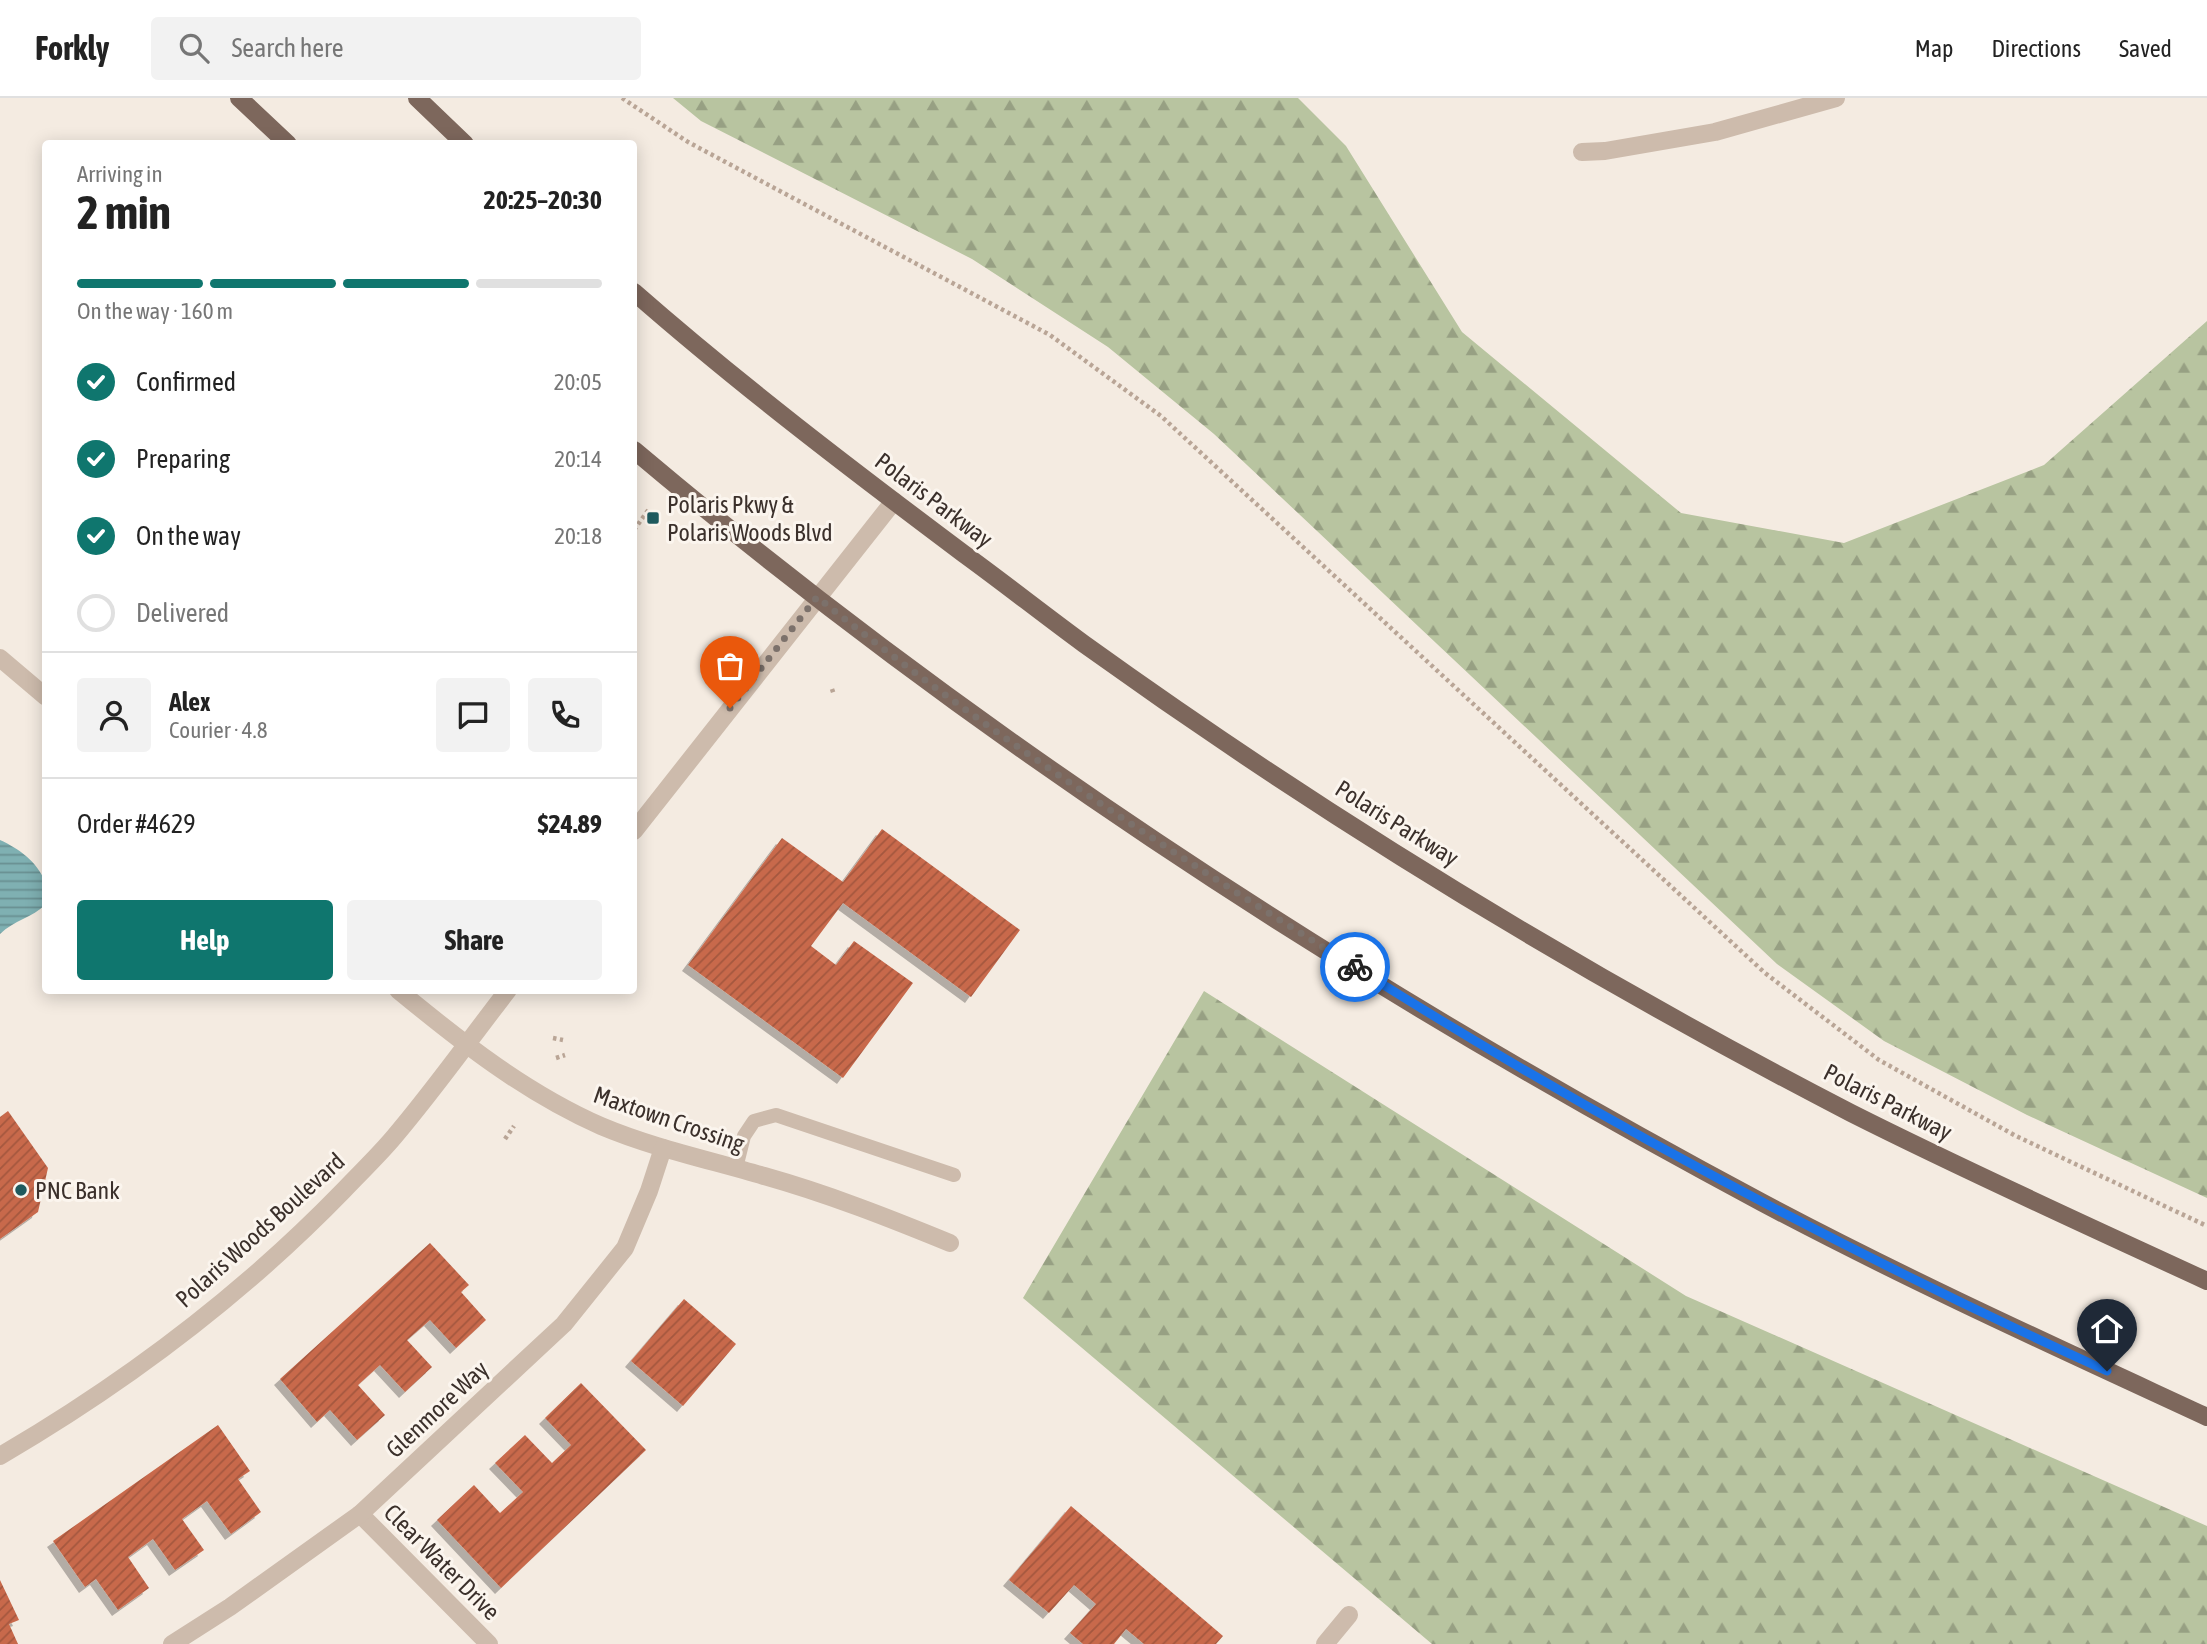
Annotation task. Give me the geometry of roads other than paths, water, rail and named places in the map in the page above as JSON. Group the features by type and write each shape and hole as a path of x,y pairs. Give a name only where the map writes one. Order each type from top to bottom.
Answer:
{"main road":[{"path":"239,98 284,140"},
{"path":"417,98 461,140"},
{"name":"Polaris Parkway","path":"637,295 894,501 1083,643 1340,817 1675,1018 1852,1113 2011,1191 2207,1281"},
{"path":"637,452 904,666 1191,865 1468,1038 1763,1203 2008,1325 2207,1417"}],"street":[{"path":"1582,152 1605,151 1715,132 1836,98"},
{"path":"637,827 894,501"},
{"path":"0,659 42,694"},
{"name":"Maxtown Crossing","path":"403,994 465,1046 541,1096 602,1126 883,1215 950,1243"},
{"name":"Polaris Woods Boulevard","path":"0,1456 53,1426 145,1363 233,1294 315,1219 393,1138 506,994"},
{"name":"Glenmore Way","path":"172,1644 360,1514 564,1324 625,1248 663,1147"},
{"name":"Clear Water Drive","path":"360,1514 489,1644"},
{"path":"1325,1644 1349,1615"}],"lane":[{"path":"736,1168 744,1136 754,1121 776,1115 954,1175"}],"water":[{"path":"0,840 14,847 32,862 42,875 42,907 0,934"}],"place":[{"name":"Polaris Pkwy & Polaris Woods Blvd","path":"653,518"},
{"name":"PNC Bank","path":"21,1190"}]}
